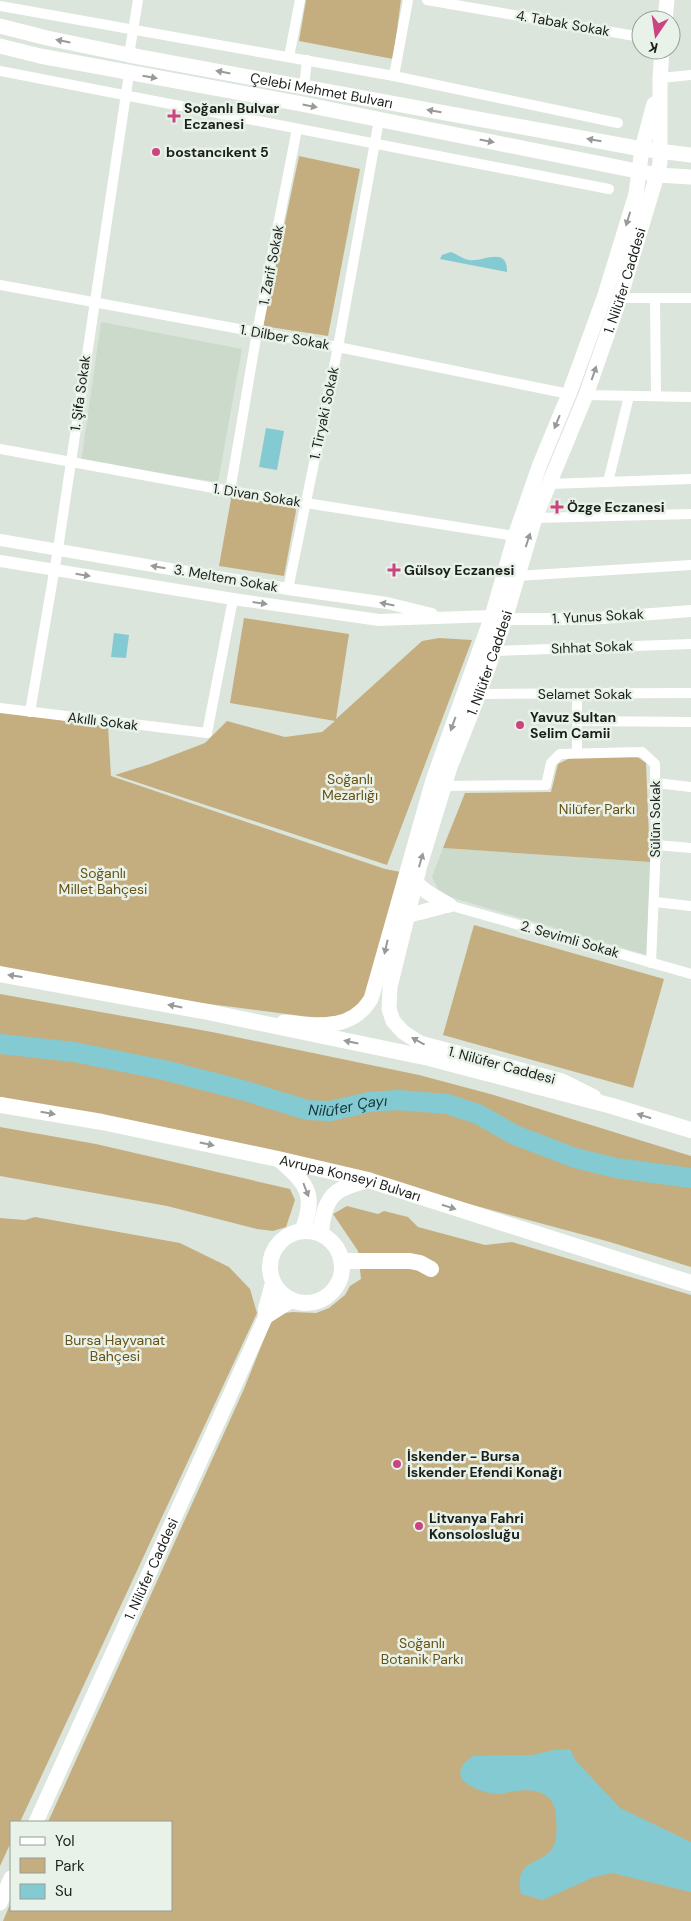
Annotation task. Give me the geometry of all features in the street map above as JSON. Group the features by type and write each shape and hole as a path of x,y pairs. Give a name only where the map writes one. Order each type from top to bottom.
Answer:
{"main road":[{"name":"Çelebi Mehmet Bulvarı","path":"0,26 47,38 130,54 661,152"},
{"name":"Çelebi Mehmet Bulvarı","path":"0,46 128,74 379,120 657,175"},
{"name":"1. Nilüfer Caddesi","path":"208,1012 325,1025 345,1022 360,1012 371,999 410,880 433,780 498,618 517,576 535,518 586,395 620,298 660,163 661,60"},
{"name":"1. Nilüfer Caddesi","path":"410,880 494,650 498,618 515,536 540,464 569,394 608,286 636,194 642,149 660,78"},
{"path":"661,152 691,154"},
{"path":"657,175 691,177"},
{"path":"410,880 426,892 449,904"},
{"path":"400,915 449,904"},
{"name":"1. Nilüfer Caddesi","path":"400,915 390,987 389,1009 394,1021 403,1032 420,1043 437,1049 562,1081 612,1106"},
{"path":"0,974 208,1012 429,1058 612,1106 691,1130"},
{"name":"Avrupa Konseyi Bulvarı","path":"0,1105 102,1122 368,1180 691,1283"},
{"path":"278,1159 298,1176 308,1192 309,1206 302,1231"},
{"path":"321,1234 326,1204 333,1194 343,1188 368,1180"},
{"path":"302,1231 321,1234 335,1245 341,1256 342,1269 336,1288 324,1300 312,1304 300,1304 280,1293 273,1283 270,1261 274,1250 290,1234 302,1231"},
{"path":"600,1255 678,1268 691,1273"},
{"path":"266,1316 273,1283"},
{"path":"266,1316 291,1300"},
{"name":"1. Nilüfer Caddesi","path":"36,1821 266,1316"},
{"path":"0,1903 10,1880"}],"street":[{"path":"130,54 138,0"},
{"path":"289,57 300,0"},
{"path":"394,76 408,0"},
{"name":"4. Tabak Sokak","path":"427,0 631,35"},
{"path":"0,6 394,76 618,123"},
{"path":"304,87 307,60"},
{"path":"0,71 609,189"},
{"name":"1. Şifa Sokak","path":"30,712 58,550 128,74"},
{"path":"660,78 691,75"},
{"name":"1. Tiryaki Sokak","path":"288,589 338,347 379,120"},
{"name":"1. Zarif Sokak","path":"230,491 257,332 298,129"},
{"name":"1. Dilber Sokak","path":"0,285 338,347 569,394"},
{"path":"620,298 691,298"},
{"path":"655,298 656,396"},
{"path":"586,395 691,396"},
{"path":"608,482 629,396"},
{"name":"1. Divan Sokak","path":"0,449 230,491 515,536"},
{"path":"549,484 691,479"},
{"path":"535,518 691,514"},
{"name":"3. Meltem Sokak","path":"0,540 387,604 452,618"},
{"name":"3. Meltem Sokak","path":"0,561 233,599 379,620 498,618"},
{"path":"517,576 691,565"},
{"name":"Akıllı Sokak","path":"0,708 206,733 233,599"},
{"name":"1. Yunus Sokak","path":"498,618 588,618 691,611"},
{"name":"Sıhhat Sokak","path":"494,650 691,644"},
{"name":"Selamet Sokak","path":"479,694 691,693"},
{"path":"577,694 577,752"},
{"path":"577,722 691,722"},
{"name":"Sülün Sokak","path":"443,786 546,785 551,763 560,754 577,752 642,752 655,764 656,784 655,902 651,962"},
{"path":"656,784 691,787"},
{"path":"656,845 691,848"},
{"path":"655,902 691,906"},
{"name":"2. Sevimli Sokak","path":"449,904 691,974"}],"shaded area":[{"path":"101,322 242,349 218,482 81,462"},
{"path":"443,848 650,862 647,955 440,894 432,877"}],"green space":[{"path":"306,0 401,0 393,59 299,41"},
{"path":"299,156 360,169 328,336 263,326"},
{"path":"228,495 295,506 296,511 284,576 219,566 231,499"},
{"name":"Soğanlı Mezarlığı","path":"244,618 349,634 336,719 422,641 439,638 472,640 387,865 115,775 205,743 227,721 285,737 322,732 335,721 230,703"},
{"name":"Soğanlı Millet Bahçesi","path":"0,712 108,726 111,776 385,869 401,872 364,1002 345,1015 317,1018 178,1000 0,969"},
{"name":"Nilüfer Parkı","path":"574,756 636,756 646,763 650,862 443,848 465,793 551,792 558,764"},
{"path":"474,925 664,979 633,1088 443,1035"},
{"path":"0,994 212,1032 419,1075 494,1095 691,1156 691,1267 610,1242 369,1177 177,1133 0,1097"},
{"path":"0,1127 96,1144 290,1189 295,1200 286,1227 273,1231 257,1229 167,1206 0,1176"},
{"name":"Soğanlı Botanik Parkı","path":"347,1206 378,1214 384,1211 408,1217 418,1227 485,1245 512,1242 691,1295 691,1921 3,1921 10,1904 10,1911 172,1911 172,1821 48,1821 244,1389 274,1314 293,1312 316,1313 329,1308 345,1295 350,1286 361,1279 358,1251 333,1214"},
{"name":"Bursa Hayvanat Bahçesi","path":"35,1217 180,1243 229,1267 250,1289 257,1313 20,1821 10,1821 10,1844 0,1866 0,1218 25,1220"}],"water":[{"path":"451,252 469,260 499,257 506,264 507,272 440,259 442,255"},
{"path":"266,428 284,431 277,470 259,467"},
{"path":"114,633 129,635 126,658 111,657"},
{"path":"570,1749 576,1761 620,1808 691,1842 691,1892 612,1873 594,1877 543,1900 521,1894 520,1882 526,1867 550,1852 554,1845 557,1825 553,1803 544,1794 538,1792 524,1790 499,1794 474,1788 462,1780 460,1772 464,1763 473,1756 532,1755 554,1750"}],"waterway":[{"name":"Nilüfer Çayı","path":"0,1044 74,1052 164,1070 242,1090 307,1110 330,1111 370,1102 398,1100 447,1104 478,1114 515,1135 575,1158 616,1168 691,1178"}],"place":[{"name":"Soğanlı Bulvar Eczanesi","path":"174,116"},
{"name":"bostancıkent 5","path":"156,152"},
{"name":"Özge Eczanesi","path":"557,507"},
{"name":"Gülsoy Eczanesi","path":"394,570"},
{"name":"Yavuz Sultan Selim Camii","path":"520,725"},
{"name":"İskender - Bursa İskender Efendi Konağı","path":"397,1464"},
{"name":"Litvanya Fahri Konsolosluğu","path":"419,1526"}]}
